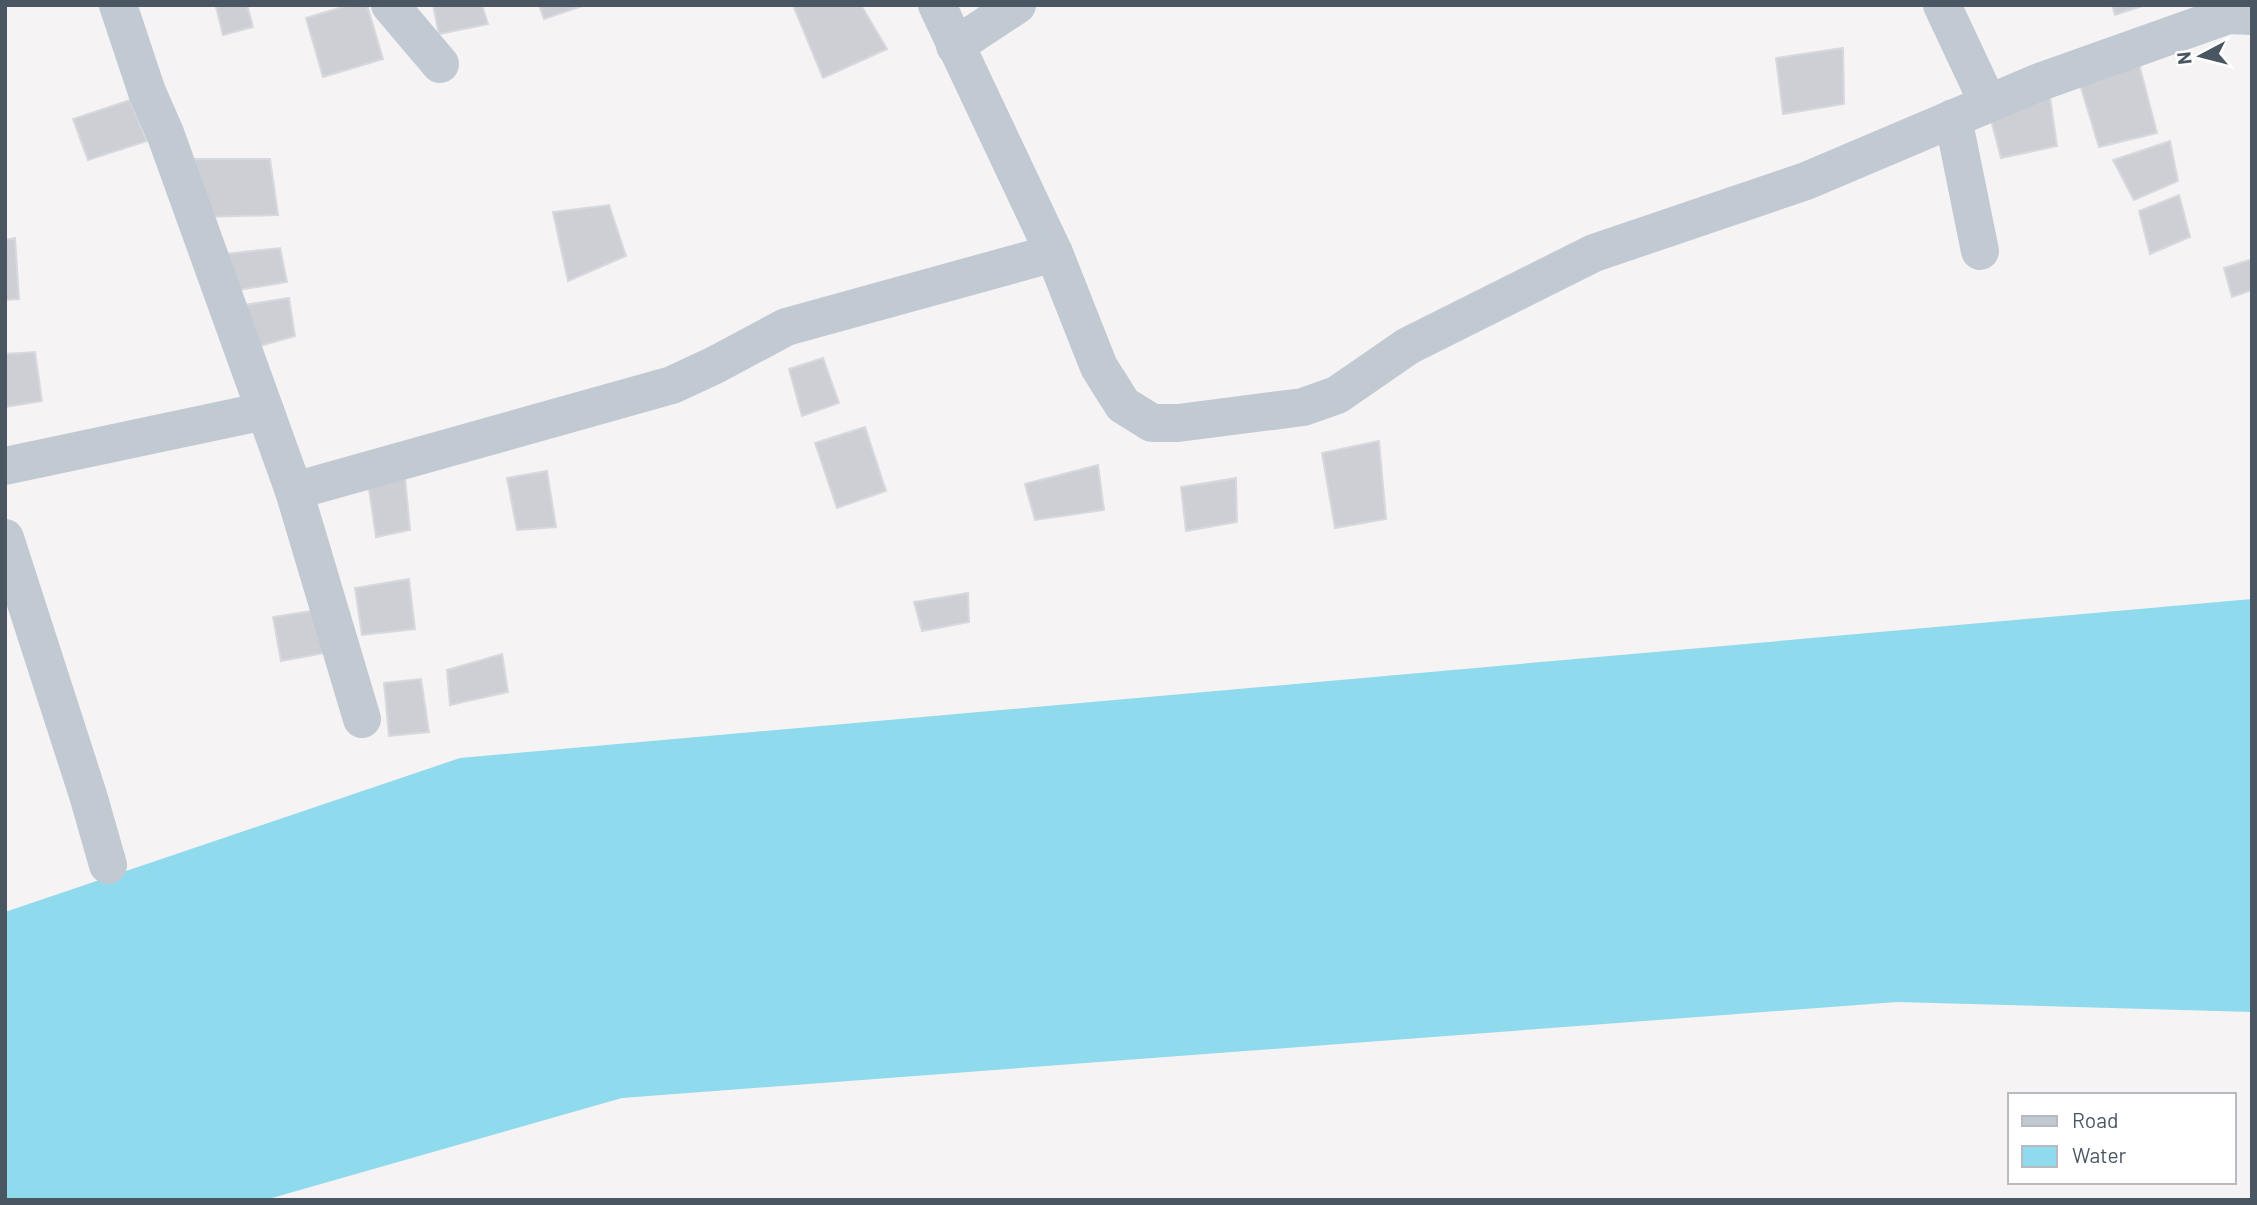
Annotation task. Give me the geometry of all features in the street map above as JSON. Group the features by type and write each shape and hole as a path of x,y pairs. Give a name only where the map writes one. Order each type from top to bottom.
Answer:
{"street":[{"path":"118,5 147,92 165,133 294,491 362,719"},
{"path":"390,5 440,64"},
{"path":"937,5 1054,253 1099,367 1123,405 1152,423 1178,423 1303,407 1338,395 1408,346 1594,253 1806,181 2037,83 2228,15 2252,16"},
{"path":"955,46 1017,5"},
{"path":"1942,5 1988,103"},
{"path":"1953,118 1980,251"},
{"path":"294,491 672,385 786,327 1054,253"},
{"path":"5,466 265,411"},
{"path":"5,538 108,865"}],"water":[{"path":"2252,599 2252,1012 1897,1002 622,1098 265,1200 5,1200 5,912 460,758"}],"building":[{"path":"247,5 253,27 223,35 216,7"},
{"path":"349,5 367,5 383,59 323,77 306,18"},
{"path":"433,5 482,5 488,24 439,34"},
{"path":"539,5 585,5 544,19"},
{"path":"793,5 861,5 887,49 823,78"},
{"path":"2112,5 2145,5 2115,15"},
{"path":"1843,48 1844,104 1783,114 1776,58"},
{"path":"2138,60 2157,133 2099,147 2078,78"},
{"path":"2050,97 2057,146 2001,158 1990,116"},
{"path":"130,100 147,141 88,160 73,119"},
{"path":"2170,141 2178,181 2134,200 2113,160"},
{"path":"195,159 270,159 278,215 202,217"},
{"path":"2179,195 2190,237 2150,254 2139,211"},
{"path":"609,205 626,256 568,281 553,212"},
{"path":"15,238 19,299 5,300 5,240"},
{"path":"280,248 287,282 226,292 216,255"},
{"path":"2252,259 2252,290 2232,297 2224,268"},
{"path":"289,298 295,336 253,348 244,305"},
{"path":"35,352 42,401 5,407 5,354"},
{"path":"823,358 839,403 802,416 789,369"},
{"path":"865,427 886,491 837,508 815,443"},
{"path":"1379,441 1386,519 1335,528 1322,453"},
{"path":"1098,465 1104,510 1035,520 1025,484"},
{"path":"547,471 556,527 517,530 507,478"},
{"path":"405,477 410,530 376,537 368,482"},
{"path":"1236,478 1237,522 1186,531 1181,487"},
{"path":"409,579 415,629 362,635 355,588"},
{"path":"968,593 969,622 922,631 914,602"},
{"path":"324,609 330,652 281,661 273,617"},
{"path":"502,654 508,692 450,705 447,670"},
{"path":"421,679 429,732 389,736 384,683"}]}
